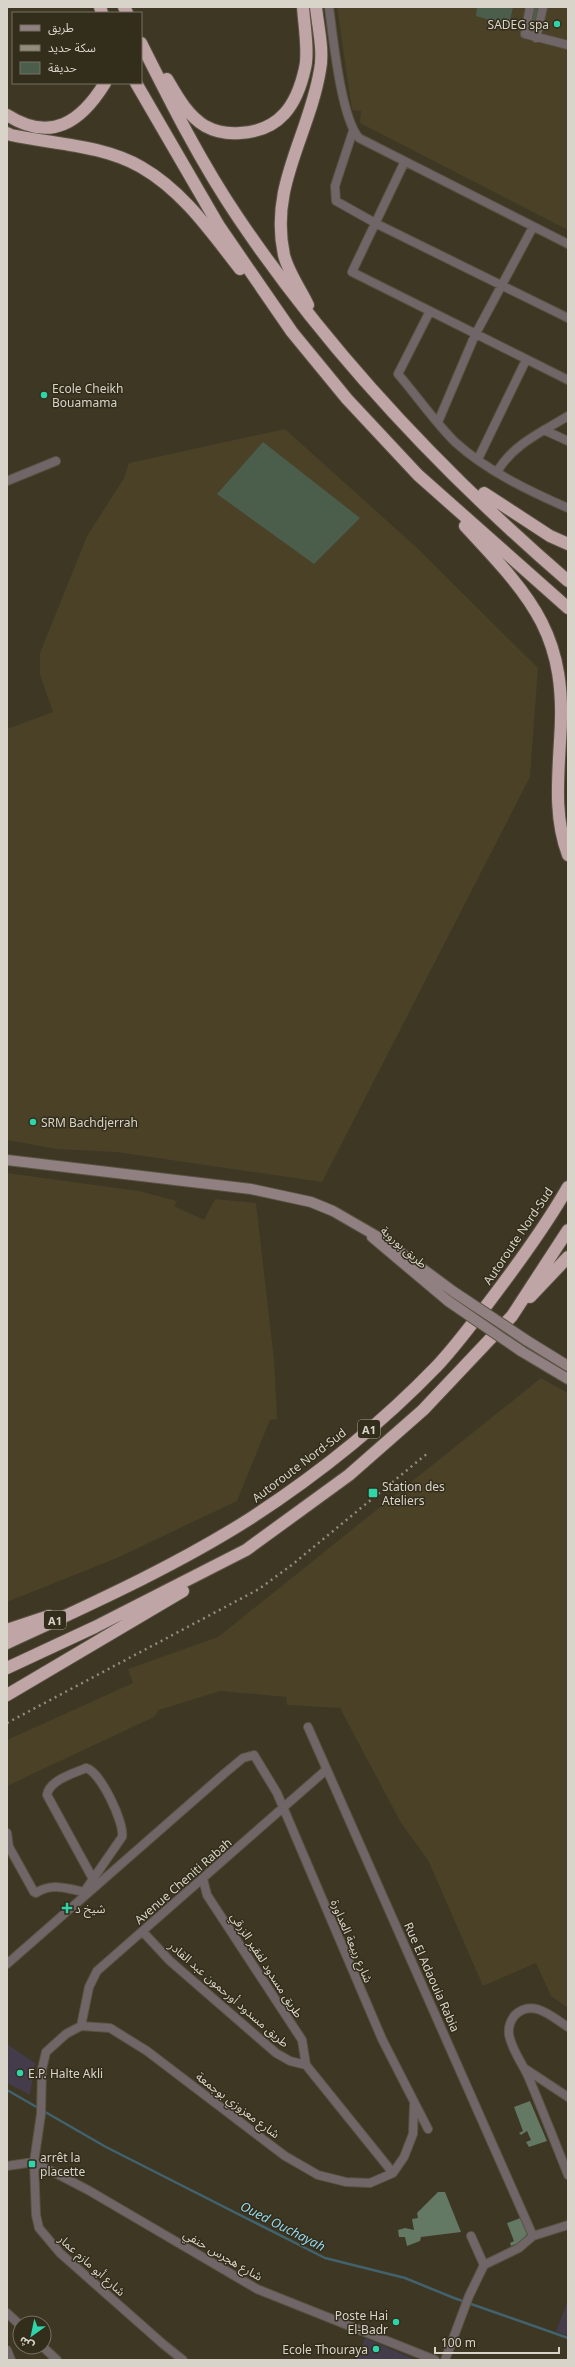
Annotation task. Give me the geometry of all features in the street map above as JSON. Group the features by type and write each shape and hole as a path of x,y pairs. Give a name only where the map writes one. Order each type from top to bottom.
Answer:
{"highway":[{"path":"142,40 185,109 205,126 227,134 256,132 280,121 295,99 306,67 303,7"},
{"path":"316,7 321,69 314,98 287,175 281,201 280,222 285,257 319,328"},
{"path":"142,45 200,155 234,212 280,278 319,328 426,449 568,581"},
{"path":"7,115 35,127 61,126 79,116 93,102 104,84"},
{"path":"137,84 219,226 292,332"},
{"path":"7,133 110,154 141,166 176,192 347,399 509,573 538,613 552,643 560,679 562,701 558,804 560,827 568,855"},
{"path":"426,449 496,503 550,536 568,544"},
{"path":"418,475 568,608"},
{"name":"Autoroute Nord-Sud","path":"7,1643 104,1598 198,1549 249,1519 292,1490 367,1430 437,1366 463,1336 506,1280 568,1187"},
{"name":"A1","path":"7,1668 88,1631 246,1550 349,1475 423,1410 512,1316 568,1230"},
{"path":"512,1316 568,1257"},
{"path":"7,1695 186,1589 246,1550"},
{"path":"7,1630 104,1598"}],"main road":[{"path":"7,1160 252,1189 311,1202 333,1211 365,1230"},
{"name":"طريق بوروبة","path":"365,1230 385,1241 454,1292 568,1366"},
{"name":"طريق بوروبة","path":"365,1230 387,1252 448,1301 521,1352 568,1379"}],"street":[{"path":"329,7 345,106 353,131 359,138 404,163 568,244"},
{"path":"530,7 524,34 568,45"},
{"path":"536,38 543,7"},
{"path":"353,131 335,186 336,201 377,224 568,318"},
{"path":"404,163 377,224 352,272 429,313 568,380"},
{"path":"438,422 475,335 501,284 533,227"},
{"path":"429,313 398,374 456,442 478,459 518,485 568,508"},
{"path":"478,459 526,360"},
{"path":"497,472 515,448 568,416"},
{"path":"544,430 568,441"},
{"path":"7,481 56,462"},
{"name":"Rue El Adaouia Rabia","path":"308,1727 412,1959 533,2236"},
{"name":"شارع ربيعة العداورة","path":"86,1893 243,1758 254,1754 277,1793 282,1809 360,1990 414,2105 428,2129"},
{"path":"7,1964 86,1893 122,1837 123,1825 104,1788 92,1771 86,1768 59,1780 50,1788 48,1795 93,1880"},
{"name":"Avenue Cheniti Rabah","path":"81,2026 86,1997 93,1976 112,1957 143,1932 326,1770"},
{"path":"7,1833 9,1847 34,1892 36,1893 46,1888 61,1887 86,1893"},
{"name":"طريق مسدود لفقير الزرقي","path":"203,1879 207,1895 302,2040 306,2065"},
{"name":"طريق مسدود أورحمون عبد القادر","path":"143,1932 170,1961 276,2053 290,2061 306,2065"},
{"path":"568,2027 546,2013 533,2007 527,2007 516,2014 509,2024 510,2036 568,2175"},
{"name":"شارع أبو مازم عمار","path":"81,2026 66,2034 46,2052 42,2068 41,2114 34,2162 36,2215 39,2228 47,2240 157,2339 183,2360"},
{"name":"شارع معزوزي بوجمعة","path":"81,2026 110,2028 134,2042 267,2143 318,2175 332,2180 360,2183 379,2180 393,2173"},
{"path":"306,2065 393,2173 404,2157 413,2134 414,2105"},
{"path":"524,2068 568,2097"},
{"path":"7,2166 34,2162"},
{"name":"شارع هجرس حنفي","path":"34,2162 88,2190 257,2289 435,2360"},
{"path":"445,2360 469,2296 484,2265 519,2248 533,2236 568,2225"},
{"path":"471,2236 484,2265"},
{"path":"7,2350 11,2360"}],"shaded area":[{"path":"337,7 568,7 568,230 360,123 361,111 352,110"},
{"path":"285,429 415,546 538,668 530,777 322,1182 116,1152 56,1149 7,1140 7,729 53,712 40,675 40,653 87,536 124,478 129,463"},
{"path":"7,1173 139,1191 177,1201 174,1206 204,1220 215,1199 256,1203 274,1359 277,1419 270,1420 237,1501 117,1558 7,1602"},
{"path":"541,1378 568,1393 568,2008 551,1996 536,1963 483,1986 428,1860 401,1823 340,1708 287,1705 286,1697 220,1691 159,1710 154,1717 7,1786 7,1740 133,1683 128,1669 218,1637"},
{"name":"E.P. Halte Akli","path":"7,2044 35,2063 30,2095 7,2083"},
{"path":"568,2303 568,2336 556,2331"},
{"name":"Ecole Thouraya","path":"365,2338 416,2360 356,2360"}],"green space":[{"path":"477,7 513,7 509,26 476,16"},
{"path":"528,7 540,7 534,33 525,31"},
{"path":"263,442 360,518 314,564 217,494"},
{"path":"530,2101 547,2141 529,2147 526,2142 531,2140 527,2131 521,2135 519,2133 523,2131 514,2107"},
{"path":"438,2192 445,2192 461,2232 421,2237 420,2241 407,2246 405,2237 399,2237 398,2230 405,2228 414,2230 412,2219 418,2218 417,2213"},
{"path":"523,2217 529,2231 522,2242 511,2246 510,2243 514,2241 507,2223"}],"waterway":[{"name":"Oued Ouchayah","path":"7,2090 106,2147 325,2258 405,2278 454,2298 568,2338"}],"railway":[{"path":"7,1723 259,1589 293,1564 429,1452"}],"place":[{"name":"SADEG spa","path":"557,24"},
{"name":"Ecole Cheikh Bouamama","path":"44,395"},
{"name":"SRM Bachdjerrah","path":"33,1122"},
{"name":"Station des Ateliers","path":"373,1493"},
{"name":"شيخ د","path":"67,1908"},
{"name":"E.P. Halte Akli","path":"20,2073"},
{"name":"arrêt la placette","path":"32,2164"},
{"name":"Poste Hai El-Badr","path":"396,2322"},
{"name":"Ecole Thouraya","path":"376,2349"}]}
